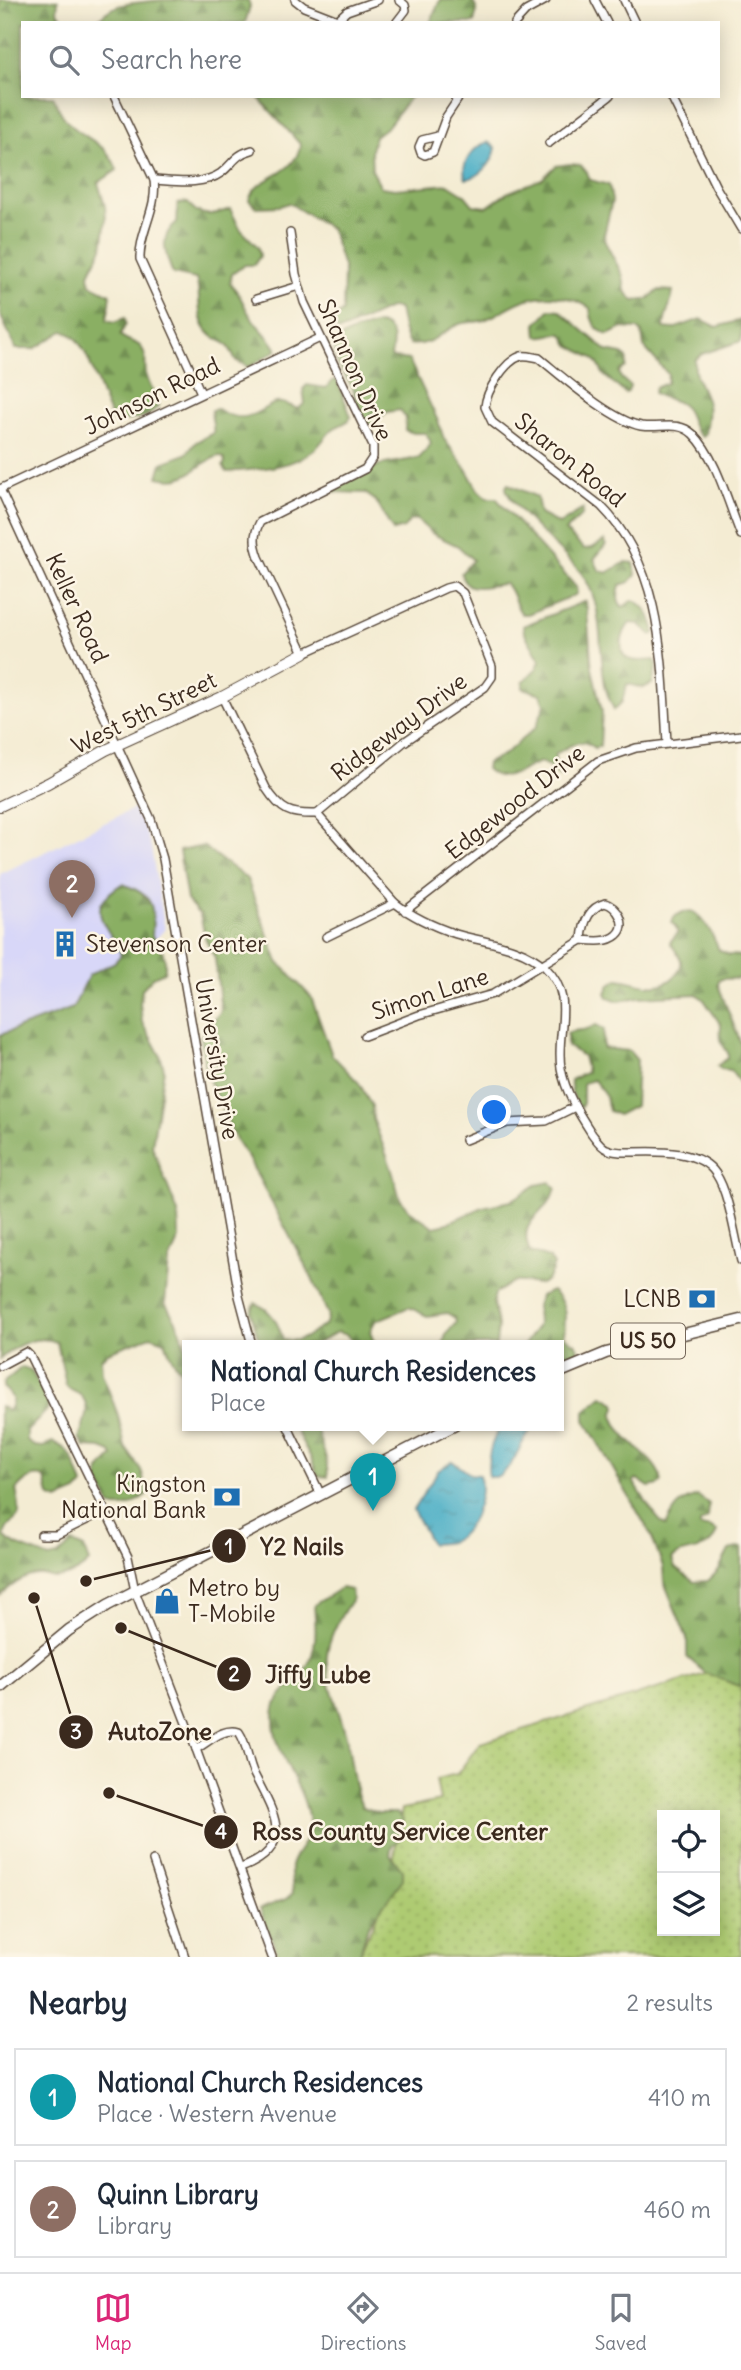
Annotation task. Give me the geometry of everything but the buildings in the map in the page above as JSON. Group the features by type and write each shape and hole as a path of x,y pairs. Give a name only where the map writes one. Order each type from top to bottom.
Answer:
{"main road":[{"name":"US 50","path":"564,1370 606,1353 741,1320"},
{"path":"0,1687 69,1630 135,1591 444,1431"}],"street":[{"path":"295,0 304,8 341,21 347,11 378,0"},
{"path":"398,21 406,10 399,0"},
{"path":"517,21 526,10 547,0"},
{"path":"594,0 606,21"},
{"path":"624,0 631,21"},
{"path":"115,98 154,180 156,191 140,248 140,259 201,393"},
{"path":"438,136 459,98"},
{"path":"549,143 607,98"},
{"path":"672,98 716,187 741,229"},
{"path":"154,180 208,179 221,173 235,157 252,150"},
{"name":"Shannon Drive","path":"290,233 299,286 320,338 373,446 373,457 365,469 260,522 254,533 254,544 259,557 304,653"},
{"path":"256,299 299,286"},
{"name":"Johnson Road","path":"0,489 320,338"},
{"name":"Sharon Road","path":"667,743 657,623 636,552 614,519 601,506 492,422 485,407 489,393 507,366 515,359 532,356 539,358 593,400 630,422 640,426 677,425 686,429 695,436 706,453 741,535"},
{"name":"Keller Road","path":"0,489 117,745"},
{"name":"Ridgeway Drive","path":"304,653 454,586 463,593 492,666 492,677 485,687 404,741 317,814"},
{"name":"West 5th Street","path":"0,806 117,745 222,697 304,653"},
{"path":"222,697 275,802 286,811 301,815 317,814 405,911 456,933 509,947 542,965 553,976 562,998 561,1066 564,1082 575,1107 594,1137 605,1149 622,1152 664,1152 685,1156 710,1166 723,1188 741,1261"},
{"name":"Edgewood Drive","path":"405,911 598,761 623,751 741,734"},
{"name":"University Drive","path":"117,745 151,820 163,859 239,1296 251,1340"},
{"path":"326,937 395,903"},
{"path":"605,903 611,905 622,924 619,934 606,940 582,940 586,918 593,908 605,903"},
{"name":"Simon Lane","path":"364,1036 419,1015 494,995 582,940"},
{"path":"465,1140 508,1123 546,1121 575,1107"},
{"path":"0,1366 26,1352 128,1557 135,1591 197,1749 272,1957"},
{"path":"290,1431 321,1495"},
{"path":"41,1535 56,1535 105,1511"},
{"path":"197,1749 223,1732 239,1732 244,1739 254,1773 269,1799 275,1818 273,1844 264,1856 241,1868"},
{"path":"153,1861 185,1957"}],"shaded area":[{"path":"137,807 151,847 165,929 104,997 0,1035 0,874"}],"green space":[{"path":"0,0 58,0 57,12 66,21 21,21 21,98 54,98 66,120 109,154 113,161 117,170 98,183 106,220 102,248 89,274 90,284 110,294 107,320 115,322 125,318 126,324 120,335 140,346 144,352 147,378 158,406 147,416 115,423 109,414 88,357 73,336 63,331 34,349 16,349 0,314"},
{"path":"163,0 248,0 250,6 246,21 98,21 109,10 133,3"},
{"path":"440,0 472,0 477,10 474,21 431,21"},
{"path":"259,98 409,98 388,126 375,136 371,150 372,170 381,187 395,189 448,184 464,194 473,205 487,207 507,193 542,179 556,166 570,164 580,165 590,180 609,185 612,201 604,235 605,242 623,276 625,291 634,301 648,299 659,290 673,291 664,328 673,329 701,319 717,327 741,320 741,341 702,354 695,360 695,373 708,408 705,434 702,437 698,434 682,405 654,393 655,388 667,383 668,374 644,347 642,333 638,329 622,328 608,335 595,325 590,308 568,298 544,296 528,299 490,318 460,324 429,342 416,345 409,344 399,309 392,307 340,331 332,328 331,321 343,311 344,270 331,229 289,203 256,207 249,200 260,185 290,165 301,145"},
{"path":"188,202 197,211 207,214 230,209 241,230 258,247 260,256 254,265 245,265 232,274 230,284 277,350 249,367 235,360 229,347 212,336 204,326 196,279 173,274 170,267 165,240 177,222 178,203"},
{"path":"550,309 559,310 607,351 622,354 627,358 626,367 619,372 621,378 630,386 628,392 625,393 604,375 593,358 569,345 563,334 537,336 536,324"},
{"path":"378,324 388,328 390,332 393,341 391,356 409,360 444,439 478,490 487,498 496,498 576,587 575,595 522,614 506,584 479,587 467,585 461,573 473,560 458,546 433,534 416,519 410,520 404,528 393,531 376,501 365,493 334,492 333,489 379,465 419,458 431,444 425,433 405,430 406,418 400,410 387,412 372,424 366,423 359,412 352,387 337,363 334,352 337,342 353,331"},
{"path":"337,380 351,417 333,429 317,448 305,456 284,465 227,472 223,466 224,458 219,456 185,476 169,479 158,477 162,463 186,454 196,442 213,433 212,410 218,409 239,417 249,416 279,403 298,409 305,403 303,389 307,385 326,388 332,381"},
{"path":"508,484 537,497 540,514 559,524 583,509 582,515 565,531 584,549 592,548 605,540 606,545 594,559 599,570 607,573 626,562 634,563 636,575 630,582 620,585 618,600 623,607 633,600 642,605 655,633 652,635 639,624 630,623 623,637 623,654 637,661 655,660 657,665 652,684 643,688 627,684 622,702 614,710 606,688 598,614 589,586 575,566 515,505 508,494"},
{"path":"586,601 592,668 602,711 600,746 594,748 580,742 555,754 555,761 563,770 563,776 555,774 549,766 541,762 506,776 493,774 486,769 487,763 505,754 536,727 545,704 541,694 523,688 523,682 537,668 540,660 523,626"},
{"path":"203,846 247,879 278,962 311,997 332,1055 359,1083 372,1106 373,1119 400,1199 409,1210 434,1227 483,1207 511,1201 536,1185 550,1182 556,1188 552,1198 530,1224 526,1240 530,1252 549,1258 554,1265 551,1274 543,1283 514,1282 495,1294 493,1303 498,1326 497,1340 444,1340 456,1323 455,1318 447,1313 427,1316 409,1307 375,1321 370,1331 373,1340 351,1340 347,1335 337,1332 323,1340 295,1340 326,1324 328,1314 312,1278 236,1140 206,1073 201,1036 221,1011 215,958 206,940 200,915 187,900 179,851"},
{"path":"123,884 146,897 152,909 152,936 165,957 164,972 153,977 142,989 140,1003 142,1022 160,1055 164,1069 152,1146 178,1213 179,1238 169,1261 165,1303 183,1340 182,1371 165,1341 151,1336 108,1352 101,1359 102,1373 118,1415 125,1447 141,1470 147,1494 126,1507 111,1506 98,1479 99,1470 113,1456 111,1452 85,1447 79,1438 86,1415 86,1404 80,1395 66,1385 57,1342 41,1339 27,1342 0,1359 0,1035 73,1008 89,975 115,962 121,955 100,912 105,898"},
{"path":"692,911 705,923 719,950 729,955 741,956 741,978 722,979 718,985 741,1044 741,1084 730,1070 717,1066 728,1058 720,1040 721,1025 697,994 639,997 618,1001 608,997 606,993 610,984 618,979 655,985 675,976 681,963 670,942 678,933 672,923 674,917"},
{"path":"596,1025 604,1029 603,1048 629,1051 637,1060 635,1106 618,1115 609,1111 606,1097 594,1080 583,1083 581,1107 572,1091 571,1080 587,1072 583,1056 567,1046 567,1034"},
{"path":"552,1291 560,1300 564,1311 564,1336 577,1345 578,1352 564,1359 564,1340 528,1340 538,1325 537,1306 540,1296"},
{"path":"255,1303 265,1309 279,1328 283,1340 259,1340 251,1312"},
{"path":"22,1367 31,1370 49,1404 48,1409 27,1431 27,1440 34,1446 43,1447 52,1442 65,1449 83,1485 77,1492 58,1500 49,1496 45,1478 37,1476 26,1481 16,1490 18,1516 4,1536 19,1546 49,1558 58,1556 72,1543 84,1548 89,1562 78,1571 65,1576 27,1577 0,1596 0,1406 8,1411 12,1398 3,1387 4,1382"},
{"path":"603,1396 615,1403 613,1416 621,1431 652,1462 660,1475 662,1482 659,1485 649,1487 637,1479 633,1481 661,1522 666,1526 678,1506 691,1498 698,1496 709,1504 708,1518 700,1523 700,1527 717,1531 713,1539 703,1548 685,1552 672,1559 675,1568 694,1582 708,1581 718,1571 729,1550 741,1547 741,1687 705,1673 687,1657 687,1638 664,1582 663,1567 651,1535 585,1420 585,1411"},
{"path":"296,1431 317,1431 326,1458 328,1477 318,1476"},
{"path":"341,1588 351,1590 352,1599 339,1619 327,1650 329,1678 345,1732 362,1807 379,1813 397,1813 403,1820 400,1839 392,1845 390,1855 403,1870 403,1879 368,1926 359,1957 279,1957 260,1909 286,1899 293,1893 291,1866 308,1835 309,1822 302,1795 278,1743 275,1707 282,1695 302,1674 313,1653 314,1605"},
{"path":"741,1663 741,1957 358,1957 388,1891 402,1809 440,1801 436,1779 457,1774 480,1743"}],"water":[{"path":"488,142 496,148 492,159 481,172 466,179 466,162 477,148"},
{"path":"498,1431 530,1431 504,1472 498,1477 489,1477 490,1450"},
{"path":"452,1461 470,1474 479,1475 479,1502 472,1520 461,1535 449,1542 431,1544 413,1510 438,1471"}],"place":[{"name":"Quinn Library","path":"72,918"},
{"name":"Stevenson Center","path":"65,944"},
{"name":"LCNB","path":"702,1299"},
{"name":"Kingston National Bank","path":"227,1497"},
{"name":"National Church Residences","path":"373,1511"},
{"name":"Y2 Nails","path":"86,1581"},
{"name":"AutoZone","path":"34,1598"},
{"name":"Metro by T-Mobile","path":"167,1601"},
{"name":"Jiffy Lube","path":"121,1628"},
{"name":"Ross County Service Center","path":"109,1793"}]}
